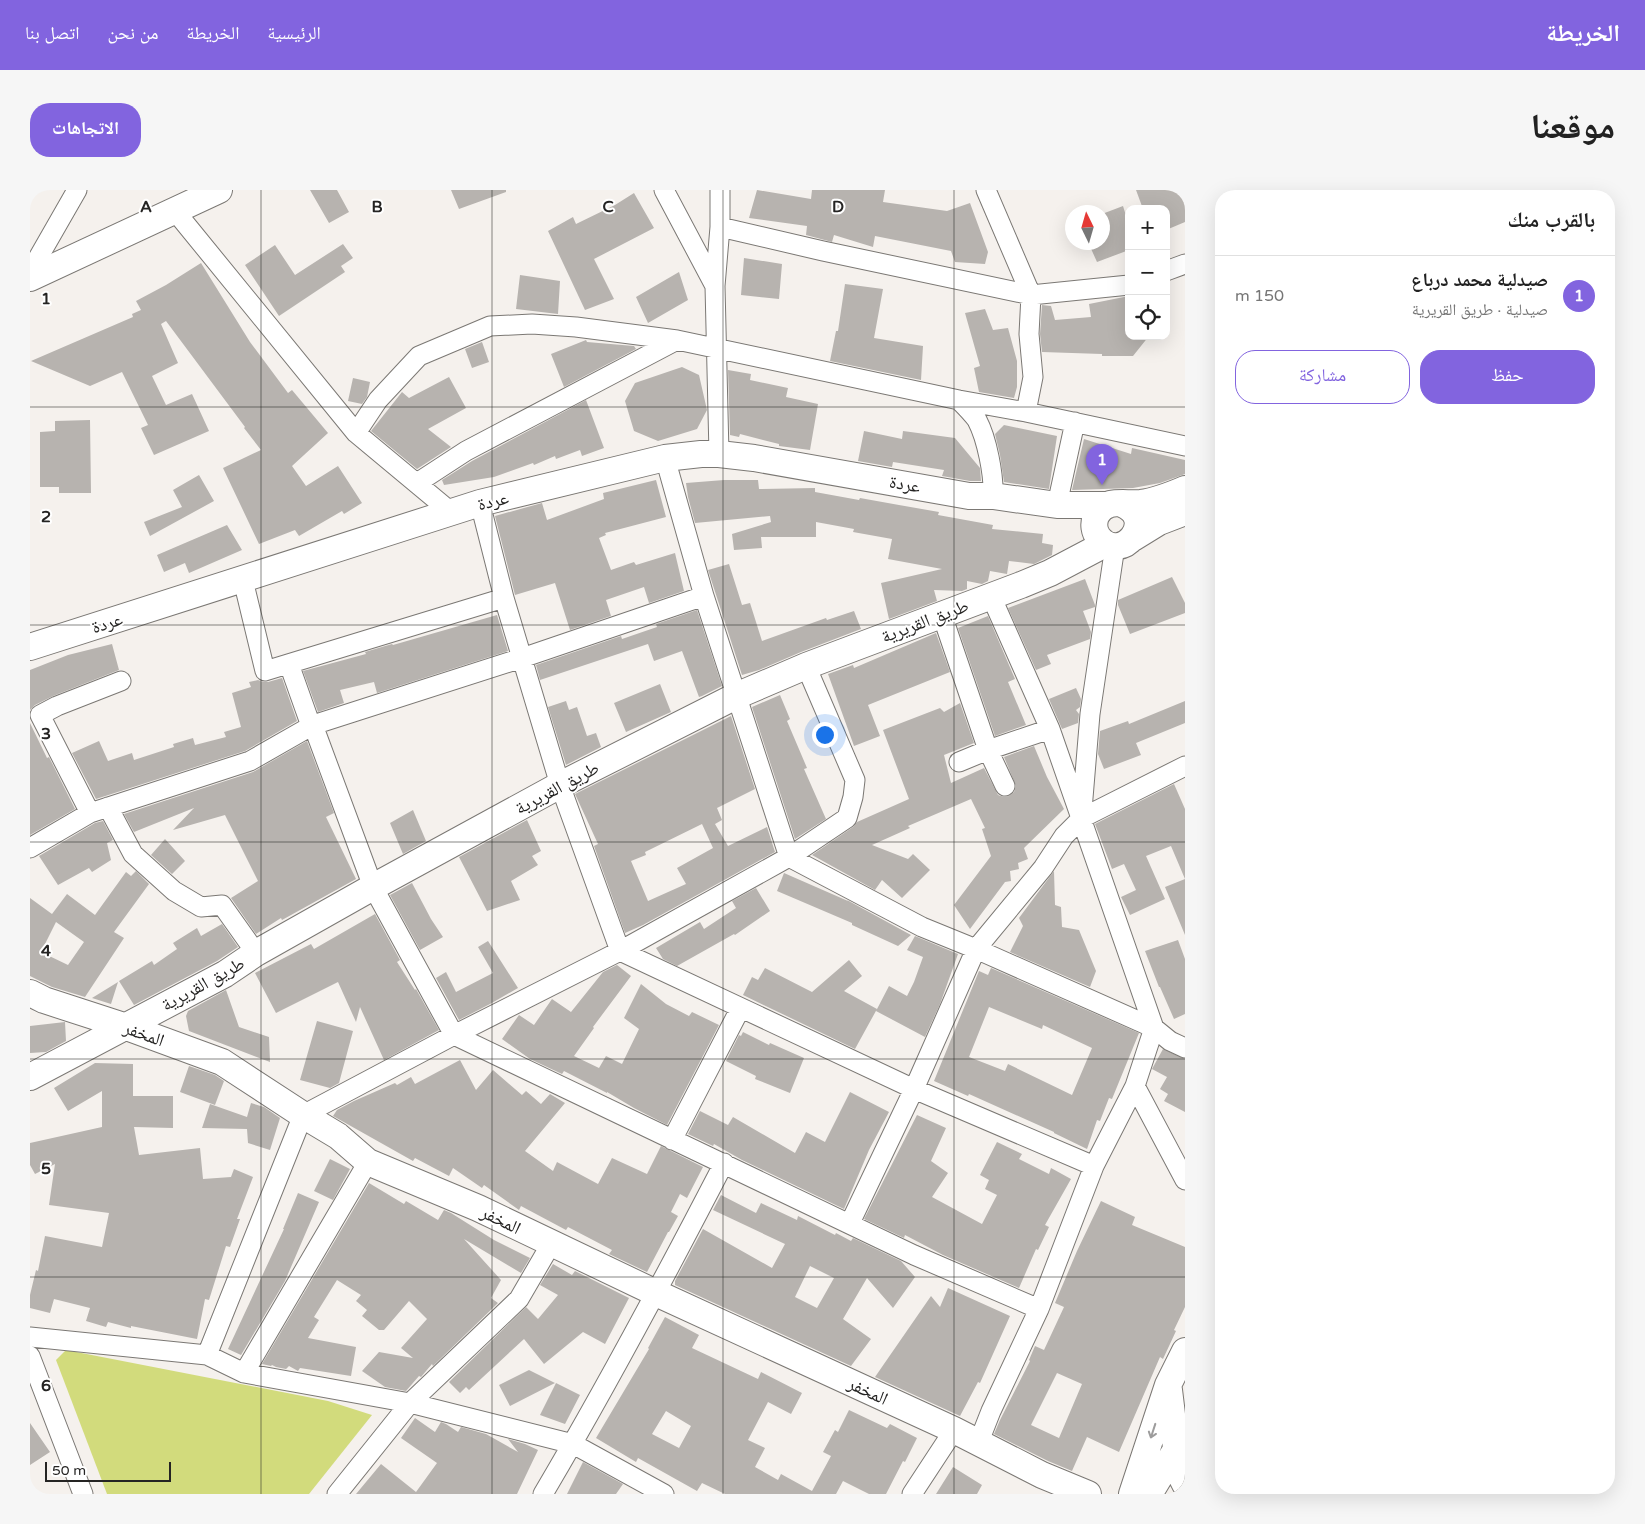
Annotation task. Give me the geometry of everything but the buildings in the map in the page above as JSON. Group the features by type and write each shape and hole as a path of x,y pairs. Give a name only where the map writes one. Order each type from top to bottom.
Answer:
{"street":[{"path":"30,272 77,190"},
{"path":"30,278 219,190"},
{"path":"664,190 715,286"},
{"path":"719,454 715,286 720,227 720,190"},
{"path":"986,190 1031,294 1029,334 1033,376 1026,412"},
{"path":"175,211 356,433 450,512"},
{"path":"720,227 823,251 1031,294 1125,285"},
{"path":"1170,270 1185,264"},
{"path":"356,433 378,400 419,356 490,326 532,324 576,327 677,340 1185,446"},
{"path":"417,483 466,451 677,340"},
{"path":"959,400 976,419 983,434 992,474 981,496"},
{"path":"1057,504 1074,422"},
{"name":"عردة","path":"30,648 480,503 665,458 719,454 754,458 981,496"},
{"path":"665,458 704,596 789,857 922,927 1154,1028 1170,1042 1185,1048"},
{"path":"981,496 1057,504 1115,504 1148,502 1185,489"},
{"path":"981,496 995,505 1064,519 1112,540 1136,532 1137,520 1132,510 1115,504 1099,512 1094,528 1112,540"},
{"path":"480,503 504,598 560,785 620,951 740,1009 914,1089 1094,1166"},
{"name":"طريق القريرية","path":"30,1077 224,974 373,887 560,785 736,696 806,666 1050,573 1112,540 1185,512"},
{"path":"1082,818 1090,714 1112,540"},
{"path":"243,580 265,671 504,598"},
{"path":"30,848 99,810 250,761 312,725 522,658 704,596"},
{"path":"978,1444 991,1411 1039,1309 1094,1166 1135,1086 1154,1028 1050,729 991,596"},
{"path":"942,615 988,750 1005,786"},
{"path":"289,664 373,887 454,1035 914,1255 1039,1309"},
{"path":"207,1356 303,1115 454,1035 620,951 789,857 847,818 853,797 855,780 806,666"},
{"path":"121,681 40,715 99,810 133,854 174,891 201,907 222,905 256,954"},
{"path":"959,762 1050,729"},
{"path":"850,1224 914,1089 976,949 1042,868 1064,836 1082,818 1185,766"},
{"name":"المخفر","path":"35,1000 124,1026 222,1062 338,1136 368,1162 478,1208 656,1294 954,1430 978,1444"},
{"path":"672,1140 740,1009"},
{"path":"1135,1086 1185,1180"},
{"path":"244,1373 368,1162"},
{"path":"543,1494 573,1444 656,1294 724,1163"},
{"path":"336,1494 410,1403 519,1299 550,1244"},
{"path":"30,1337 207,1356 244,1373 410,1403 573,1444 664,1494"},
{"path":"1147,1493 1168,1385 1185,1351"},
{"path":"30,1356 83,1494"},
{"path":"1168,1385 1181,1444 1180,1472 1185,1484"},
{"path":"912,1494 954,1430"},
{"path":"978,1444 1039,1494"},
{"path":"978,1444 1042,1475 1088,1494"},
{"path":"1147,1493 1181,1444"}],"green space":[{"path":"66,1350 328,1401 372,1415 309,1494 107,1494 56,1360"}],"place":[{"name":"صيدلية محمد درباع","path":"1102,485"}]}
